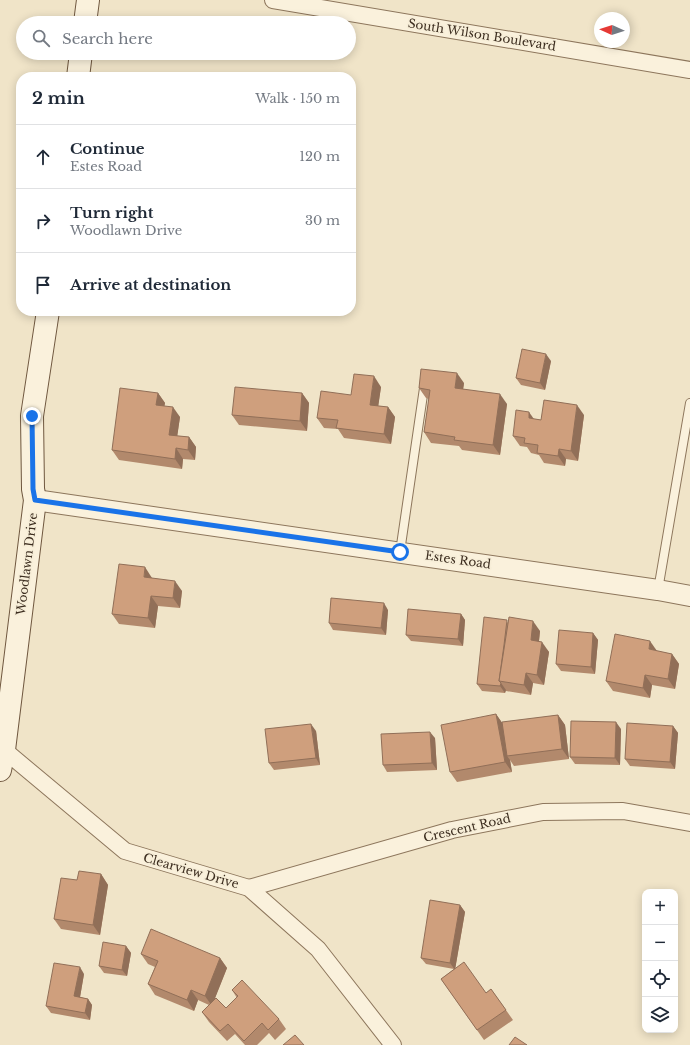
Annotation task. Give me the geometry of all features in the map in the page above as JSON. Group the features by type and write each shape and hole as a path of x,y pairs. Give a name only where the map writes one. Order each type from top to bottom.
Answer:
{"main road":[{"path":"86,16 88,0"},
{"path":"79,72 80,60"},
{"name":"Woodlawn Drive","path":"1,757 35,500 33,489 32,416 47,316"}],"street":[{"name":"South Wilson Boulevard","path":"273,0 296,2 690,70"},
{"name":"Estes Road","path":"35,500 400,552 690,596"},
{"name":"Clearview Drive","path":"1,757 125,851 249,888 318,949 393,1045"},
{"name":"Crescent Road","path":"249,888 452,830 543,812 623,811 690,823"}],"lane":[{"path":"400,552 424,388"},
{"path":"658,590 690,403"}],"building":[{"path":"522,349 546,354 540,383 516,378"},
{"path":"421,369 457,373 455,388 500,394 493,445 454,440 455,437 424,432 430,390 419,388"},
{"path":"354,374 374,376 370,405 388,407 384,434 336,428 338,420 317,418 321,391 351,395"},
{"path":"235,387 302,393 300,421 232,415"},
{"path":"120,388 158,393 156,405 173,407 169,435 189,437 188,450 176,448 175,459 112,450"},
{"path":"544,400 577,405 571,451 559,449 558,456 537,453 538,445 524,443 525,438 513,436 516,410 529,412 529,418 541,420"},
{"path":"119,564 145,567 144,577 175,581 173,598 151,596 148,618 112,614"},
{"path":"331,598 384,603 381,628 329,623"},
{"path":"408,609 461,614 458,639 406,635"},
{"path":"484,617 507,620 499,681 501,683 500,686 477,684"},
{"path":"509,617 533,621 531,640 542,642 537,675 526,673 524,685 499,681"},
{"path":"559,630 593,633 591,667 556,664"},
{"path":"615,634 650,641 649,649 672,654 668,679 645,675 643,688 606,681"},
{"path":"496,714 505,762 450,772 441,725"},
{"path":"558,715 562,749 507,756 502,722"},
{"path":"571,721 616,722 615,758 570,757"},
{"path":"627,723 673,726 670,762 625,759"},
{"path":"311,724 316,758 269,763 265,729"},
{"path":"430,732 432,763 383,765 381,734"},
{"path":"79,871 101,874 93,925 54,919 61,878 77,880"},
{"path":"430,900 460,905 450,963 421,958"},
{"path":"151,929 220,958 205,996 191,990 187,1000 148,984 158,961 141,954"},
{"path":"103,942 126,946 122,970 99,966"},
{"path":"464,962 486,993 491,989 506,1010 477,1030 441,979"},
{"path":"54,963 80,967 74,996 88,999 85,1013 46,1006"},
{"path":"242,980 279,1019 268,1030 262,1023 244,1041 228,1024 220,1031 202,1012 216,998 226,1008 238,996 232,990"},
{"path":"295,1035 304,1045 283,1045"},
{"path":"515,1037 527,1045 509,1045"}],"route":[{"path":"32,416 33,489 35,500 400,552"}]}
